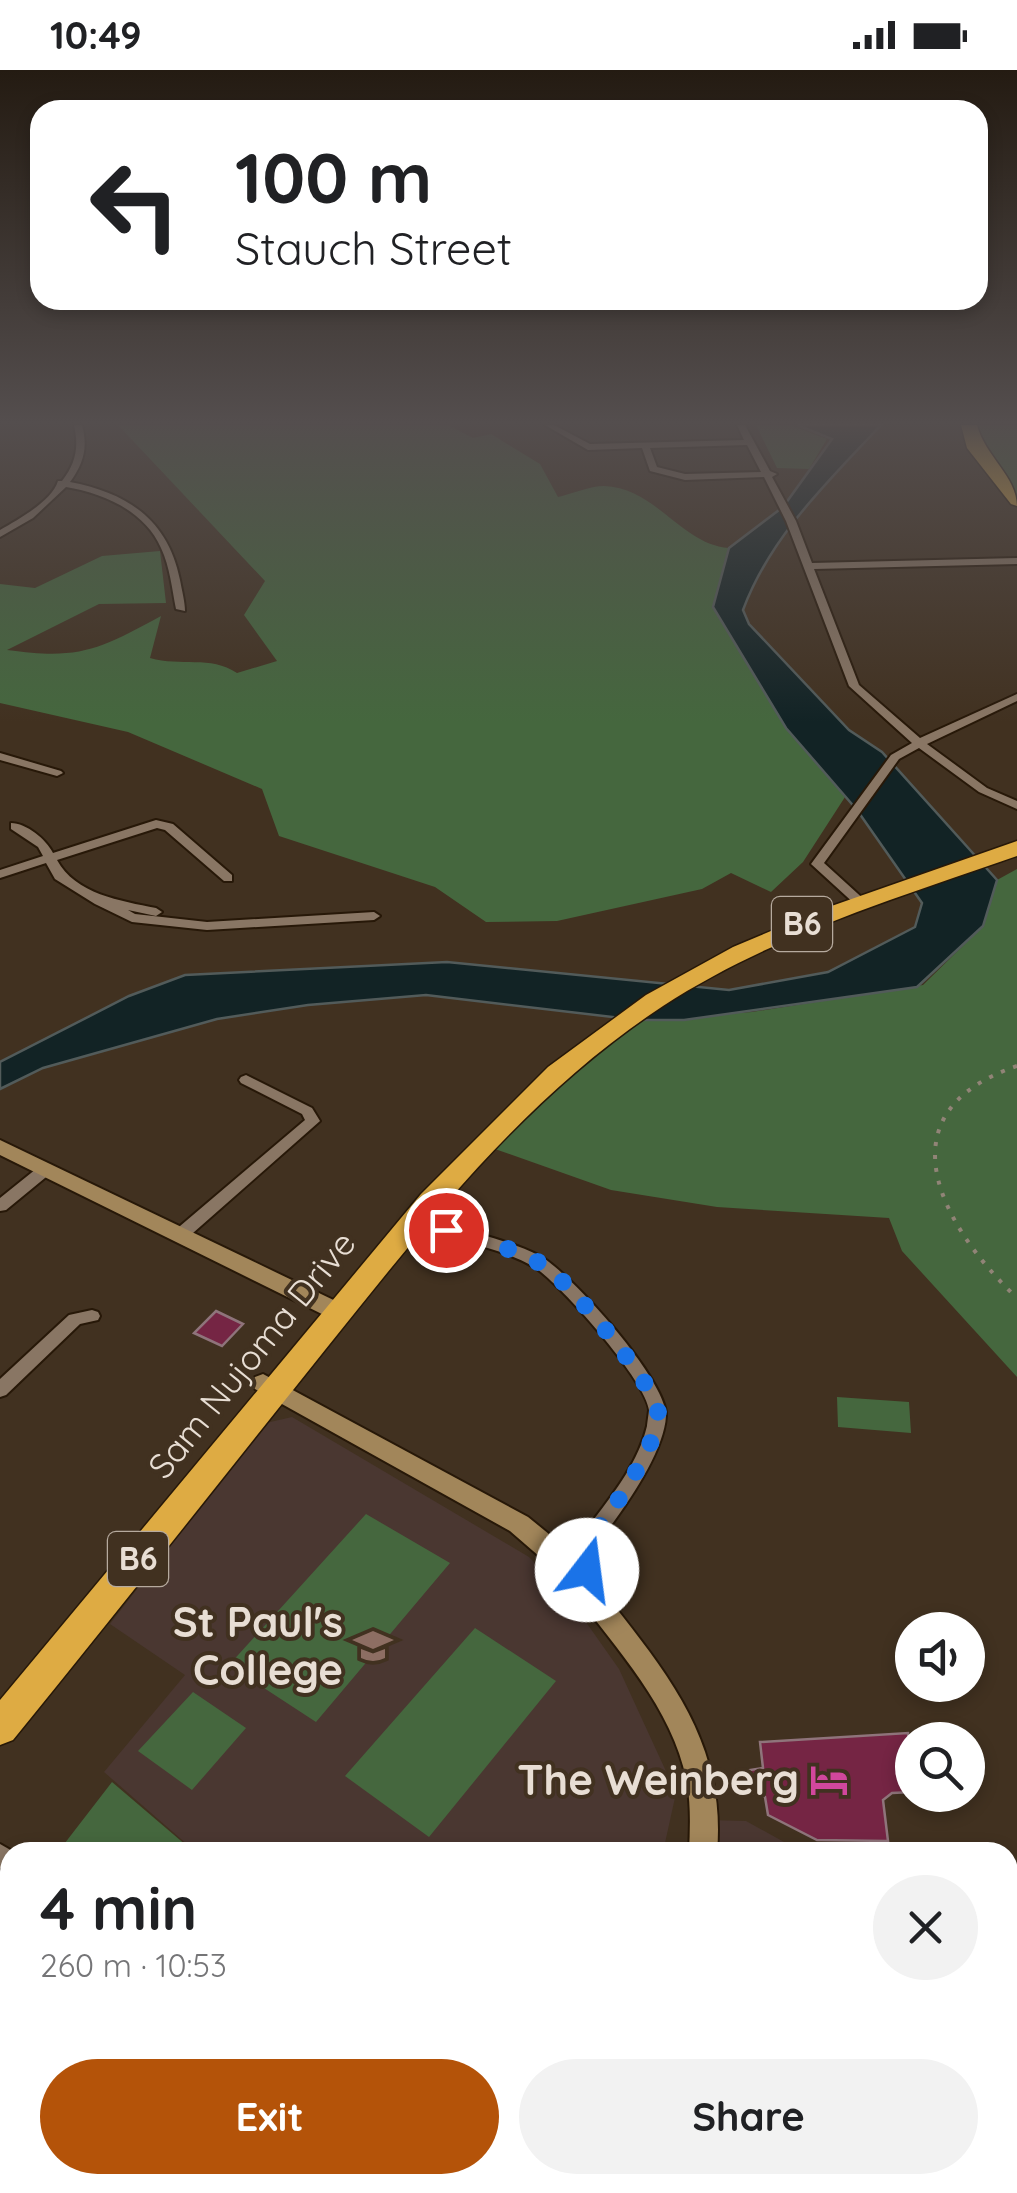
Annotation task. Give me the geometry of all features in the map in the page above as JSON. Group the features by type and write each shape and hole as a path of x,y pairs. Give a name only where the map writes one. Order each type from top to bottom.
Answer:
{"highway":[{"name":"Sam Nujoma Drive","path":"0,1702 332,1309 484,1138 584,1051 707,970 775,936 1017,848"},
{"name":"Sam Nujoma Drive","path":"0,1728 268,1386"}],"main road":[{"path":"0,1148 332,1309"},
{"path":"268,1386 519,1524 553,1553 549,1564 554,1574 565,1580 579,1564 691,1748 703,1795 703,1842"}],"street":[{"path":"140,524 166,554 180,609"},
{"path":"790,524 854,686 919,743 983,790 1017,805"},
{"path":"810,566 1017,561"},
{"path":"862,903 817,864 895,757 1017,697"},
{"path":"0,756 57,773"},
{"path":"0,874 148,825 164,825 228,878"},
{"path":"14,826 36,838 59,876 132,918 224,924 374,916"},
{"path":"179,1236 313,1121 306,1111 246,1080"},
{"path":"0,1206 46,1169"},
{"path":"446,1230 548,1268 644,1382 658,1406 658,1422 636,1467 579,1564"},
{"path":"0,1390 75,1319 92,1316"}],"shaded area":[{"path":"761,524 793,524 769,557 743,610 749,624 849,730 882,752 997,880 983,926 917,987 684,1020 638,1020 426,995 308,1005 217,1019 43,1068 0,1089 0,1062 129,996 185,975 447,962 729,990 828,972 915,927 922,903 857,810 786,728 713,607 729,548"},
{"name":"St Paul's College","path":"292,1417 529,1557 569,1598 619,1669 676,1793 665,1842 184,1842 104,1772 185,1675 110,1624 266,1423"},
{"path":"705,1820 746,1821 784,1842 704,1842"}],"green space":[{"path":"211,524 680,524 712,545 729,548 713,607 786,728 845,797 803,862 771,892 731,873 702,889 557,921 486,922 435,887 279,836 262,789 128,732 0,703 0,584 35,588 102,556 160,551 166,603 99,604 7,650 53,654 88,650 161,616 150,658 216,664 237,673 277,661 244,615 265,581"},
{"path":"1017,869 1017,1377 902,1251 889,1218 717,1207 611,1190 495,1149 533,1107 638,1020 752,1012 923,985 983,926 997,880"},
{"path":"837,1397 909,1402 911,1433 838,1427"},
{"path":"366,1514 450,1563 316,1722 229,1665"},
{"path":"475,1628 556,1681 429,1837 345,1776"},
{"path":"193,1692 246,1728 192,1790 138,1751"},
{"path":"112,1782 182,1842 66,1842"}],"building":[{"path":"216,1311 243,1324 222,1346 194,1333"},
{"name":"The Weinberg","path":"895,1734 895,1793 883,1800 888,1841 817,1840 768,1815 765,1797 745,1790 744,1771 763,1768 760,1742"}],"railway":[{"path":"1017,1066 974,1087 948,1112 936,1141 937,1173 947,1206 990,1270 1017,1298"}],"place":[{"name":"St Paul's College","path":"373,1646"},
{"name":"The Weinberg","path":"829,1780"}],"route":[{"path":"446,1230 548,1268 644,1382 658,1406 654,1434 596,1534 580,1550 588,1559 587,1570"}]}
